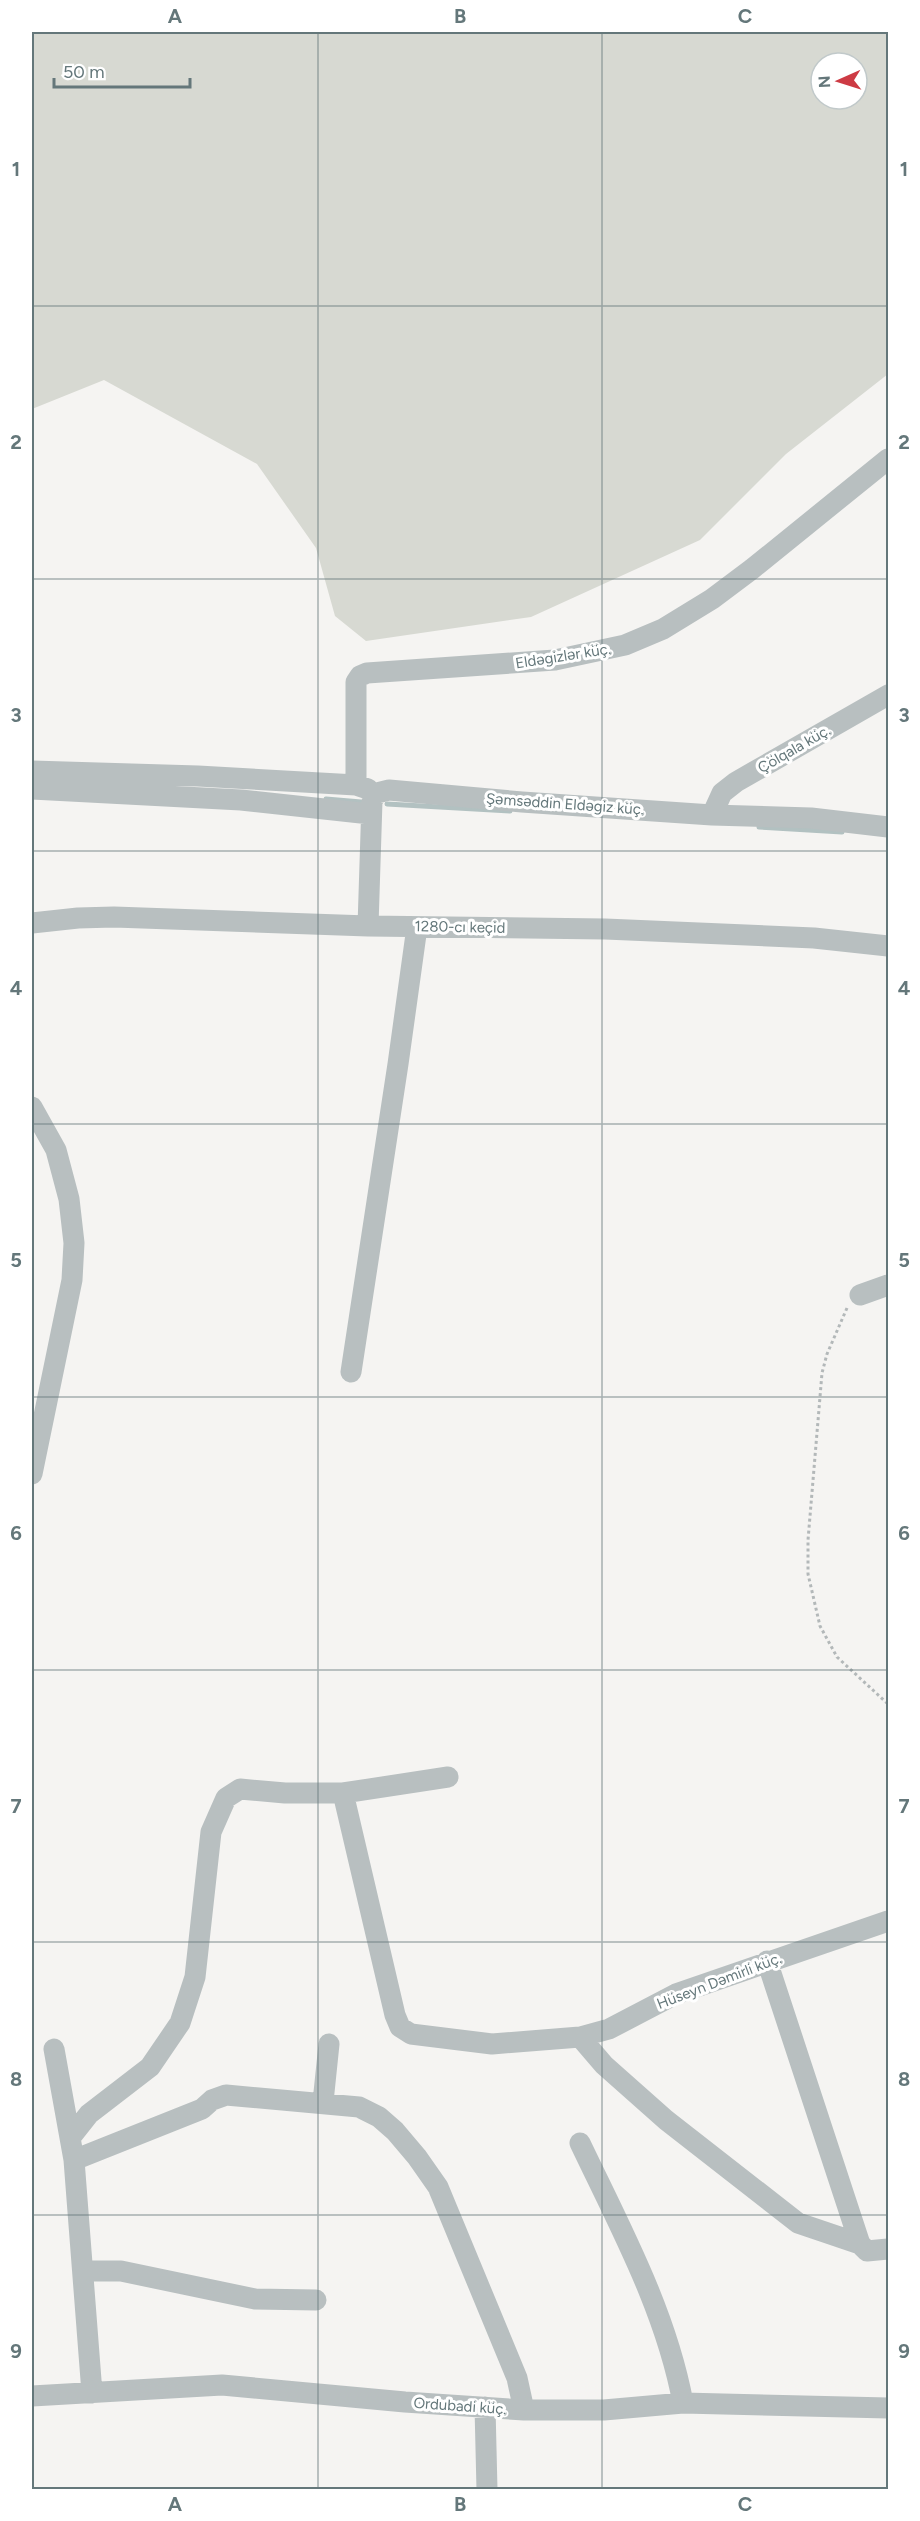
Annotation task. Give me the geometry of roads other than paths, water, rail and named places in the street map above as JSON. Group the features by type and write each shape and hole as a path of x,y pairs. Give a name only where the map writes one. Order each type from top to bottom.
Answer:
{"street":[{"name":"Eldəgizlər küç.","path":"356,784 356,682 360,676 555,660 625,645 663,629 712,599 888,459"},
{"name":"Çölqala küç.","path":"712,815 722,793 736,782 888,695"},
{"path":"32,771 356,784 377,794 372,801 370,814 368,926"},
{"path":"32,789 241,800 370,814"},
{"name":"Şəmsəddin Eldəgiz küç.","path":"377,794 389,790 406,790 522,802 712,815 811,818 888,827"},
{"name":"1280-cı keçid","path":"32,923 114,917 368,926 629,930 814,938 888,946"},
{"path":"351,1372 399,1064 417,927"},
{"path":"32,1107 56,1150 69,1199 74,1243 72,1280 32,1474"},
{"path":"860,1295 888,1285"},
{"path":"70,2138 89,2114 150,2067 180,2023 195,1977 211,1832 226,1798 240,1790 343,1793 448,1777"},
{"name":"Hüseyn Dəmirli küç.","path":"343,1793 400,2027 411,2034 492,2044 580,2037 609,2030 676,1994 767,1961 888,1922"},
{"path":"767,1961 860,2244"},
{"path":"580,2037 604,2065 666,2120 798,2223 860,2244 867,2251 888,2249"},
{"path":"324,2102 329,2044"},
{"path":"54,2049 74,2160 92,2393"},
{"path":"74,2160 202,2109 212,2100 226,2095 324,2102 359,2107 378,2117 395,2131 438,2187 517,2378 524,2410"},
{"path":"580,2143 630,2247 666,2336 678,2373 683,2403"},
{"path":"83,2271 121,2271 255,2299 316,2300"},
{"name":"Ordubadi küç.","path":"32,2396 222,2385 524,2410 604,2410 683,2403 888,2408"},
{"path":"485,2407 487,2490"}],"waterway":[{"path":"326,799 361,802"},
{"path":"387,804 510,811"},
{"path":"759,827 842,832"}]}
